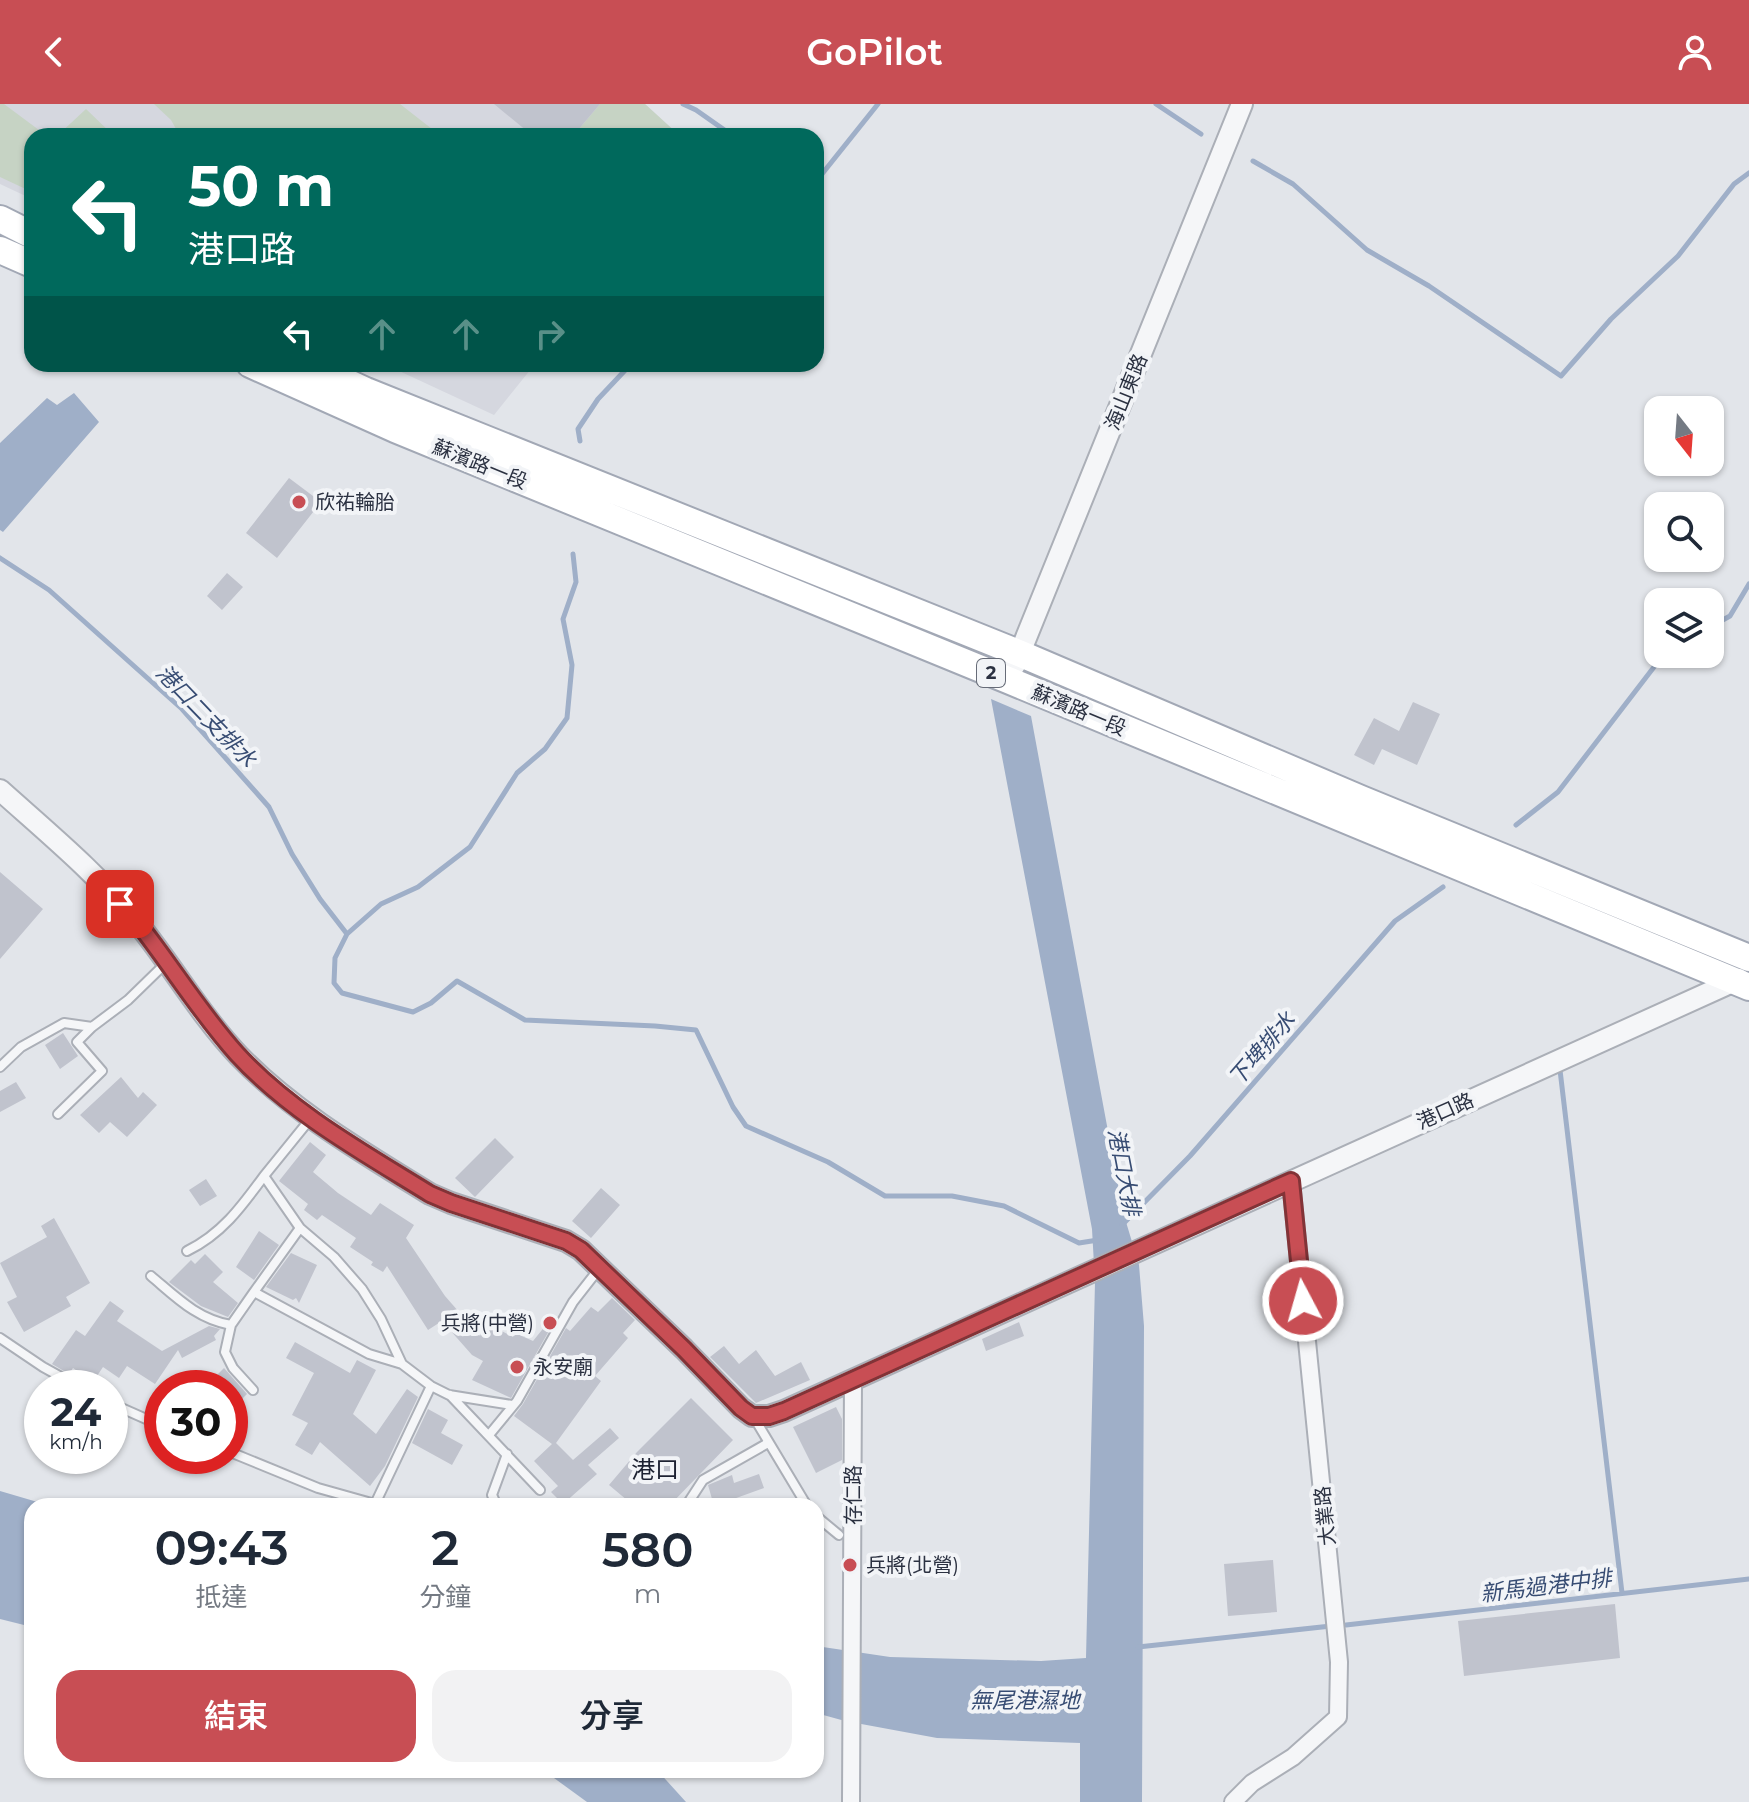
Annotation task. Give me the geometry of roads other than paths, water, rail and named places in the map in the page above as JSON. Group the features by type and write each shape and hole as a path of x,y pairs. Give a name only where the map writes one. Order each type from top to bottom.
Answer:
{"main road":[{"path":"0,219 24,231"},
{"path":"0,250 24,260"},
{"name":"蘇濱路一段","path":"268,372 395,429 1008,680 1749,958"},
{"name":"蘇濱路一段","path":"325,372 1021,654 1356,811 1743,982"}],"street":[{"name":"海山東路","path":"1008,680 1242,104"},
{"path":"0,790 87,869 137,922 237,1054 311,1117 430,1194 566,1241 600,1267 752,1416 769,1416 784,1411 853,1380"},
{"name":"港口路","path":"853,1380 1291,1181 1743,982"},
{"name":"大業路","path":"1233,1802 1252,1783 1293,1757 1338,1717 1339,1662 1291,1181"},
{"name":"存仁路","path":"851,1802 852,1658 846,1538 853,1380"}],"lane":[{"path":"77,1042 168,962"},
{"path":"0,1067 21,1047 64,1023 92,1027"},
{"path":"58,1114 102,1071 64,1023"},
{"path":"187,1251 204,1243 233,1219 311,1117"},
{"path":"264,1176 300,1228 334,1257 362,1289 381,1319 402,1364"},
{"path":"253,1390 233,1368 225,1352 231,1325 300,1228"},
{"path":"489,1435 517,1401 573,1302 600,1267"},
{"path":"151,1276 199,1316 231,1325"},
{"path":"254,1292 369,1354 402,1364 449,1395 512,1405"},
{"path":"0,1338 48,1370"},
{"path":"378,1498 431,1386"},
{"path":"449,1395 540,1490"},
{"path":"752,1416 802,1498"},
{"path":"691,1498 703,1480 768,1443"},
{"path":"493,1498 497,1476 507,1454"},
{"path":"248,1459 318,1488 354,1498"},
{"path":"824,1522 846,1538"}],"water":[{"path":"74,393 99,422 3,532 0,530 0,443 47,398 57,405"},
{"name":"無尾港濕地","path":"991,699 1031,716 1123,1212 1139,1265 1144,1326 1142,1802 1080,1802 1080,1743 937,1738 824,1715 824,1647 890,1657 1041,1661 1086,1658 1095,1282 1092,1229"},
{"path":"0,1491 24,1498 24,1625 0,1619"},
{"path":"554,1778 664,1778 686,1802 587,1802"}],"waterway":[{"path":"683,104 722,128"},
{"path":"824,172 878,104"},
{"path":"1156,104 1201,134"},
{"path":"1253,161 1293,184 1367,250 1429,286 1561,376 1611,319 1678,256 1734,184 1749,173"},
{"path":"580,441 578,429 598,399 623,372"},
{"path":"573,554 576,582 563,619 572,665 567,718 545,749 517,773 470,847 418,887 381,904 347,934 335,958 334,983 342,993 413,1012 431,1003 457,981 525,1020 696,1030 733,1107 746,1126 828,1162 885,1196 952,1196 1004,1206 1079,1243 1098,1240"},
{"name":"港口二支排水","path":"0,558 49,590 182,709 269,807 292,854 320,899 347,934"},
{"name":"下埤排水","path":"1724,619 1730,616 1749,584"},
{"name":"下埤排水","path":"1516,825 1558,792 1653,668"},
{"name":"下埤排水","path":"1122,1225 1190,1156 1395,921 1443,887"},
{"path":"1560,1070 1622,1593"},
{"name":"新馬過港中排","path":"1346,1625 1749,1579"},
{"name":"新馬過港中排","path":"1138,1647 1331,1626"}],"place":[{"name":"欣祐輪胎","path":"299,502"},
{"name":"兵將(中營)","path":"550,1323"},
{"name":"永安廟","path":"517,1367"},
{"name":"兵將(北營)","path":"850,1565"}],"district":[{"name":"港口","path":"655,1469"}],"water label":[{"name":"港口大排","path":"1124,1172"}]}
